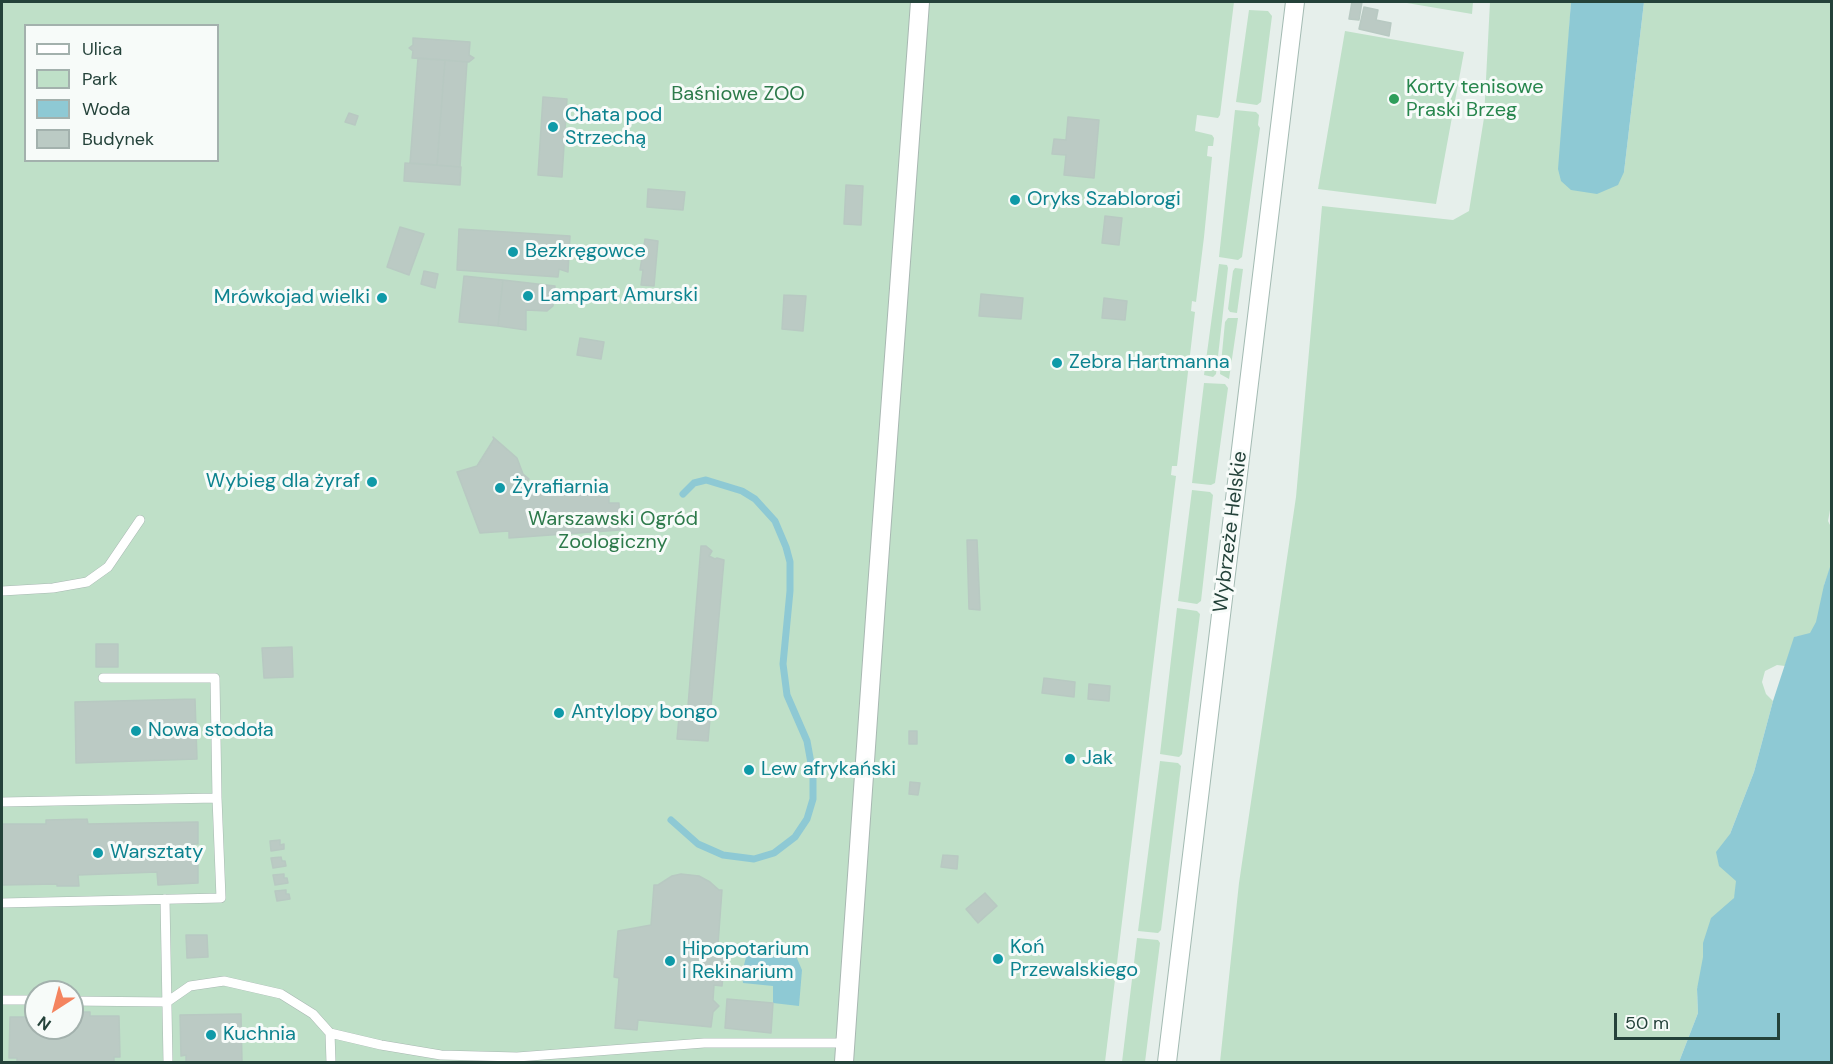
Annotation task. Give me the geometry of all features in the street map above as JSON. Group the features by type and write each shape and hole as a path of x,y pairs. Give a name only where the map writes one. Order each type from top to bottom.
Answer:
{"street":[{"path":"844,1062 921,2"},
{"name":"Wybrzeże Helskie","path":"1167,1062 1295,2"}],"lane":[{"path":"3,593 87,582 108,567 140,520"},
{"path":"2,903 221,898 215,678 103,678"},
{"path":"2,802 217,798"},
{"path":"165,899 168,1062"},
{"path":"84,1001 167,1002 190,986 224,981 280,994 313,1014 330,1033 381,1046 441,1055 517,1057 704,1043 846,1043"},
{"path":"2,1000 24,1000"},
{"path":"330,1033 331,1062"}],"green space":[{"name":"Warszawski Ogród Zoologiczny","path":"2,2 1234,2 1220,115 1218,118 1197,115 1195,131 1212,135 1214,138 1213,146 1208,146 1207,156 1212,157 1196,302 1192,301 1191,311 1195,312 1177,466 1172,466 1171,475 1176,476 1105,1062 2,1062"},
{"path":"1401,2 1473,2 1472,14"},
{"path":"1490,2 1571,2 1565,96 1624,172 1644,2 1831,2 1832,499 1828,521 1831,527 1832,564 1824,585 1831,630 1795,637 1785,666 1777,665 1765,671 1762,682 1766,694 1773,701 1754,772 1730,834 1755,847 1697,989 1698,1013 1679,1062 1220,1062 1239,883 1296,497 1322,206 1453,220 1469,211 1484,118"},
{"path":"1249,10 1268,11 1272,16 1261,102 1257,105 1236,102"},
{"name":"Korty tenisowe Praski Brzeg","path":"1345,31 1464,52 1436,204 1318,189"},
{"path":"1235,110 1256,112 1259,115 1260,128 1242,257 1238,260 1219,257"},
{"path":"1219,264 1227,265 1228,268 1216,374 1213,377 1204,375"},
{"path":"1235,268 1243,269 1237,313 1230,312 1228,309"},
{"path":"1228,318 1238,318 1229,379 1220,374 1225,322"},
{"path":"1204,383 1225,384 1228,388 1215,483 1211,485 1192,483"},
{"path":"1192,490 1210,492 1213,495 1201,601 1197,604 1178,601"},
{"path":"1177,608 1197,611 1200,614 1182,754 1179,757 1160,754"},
{"path":"1160,761 1178,763 1181,766 1161,930 1158,933 1138,931"},
{"path":"1137,938 1158,940 1160,943 1145,1062 1122,1062"}],"water":[{"path":"1571,2 1644,2 1624,172 1618,185 1597,194 1571,190 1561,181 1558,169"},
{"path":"1831,564 1831,1062 1679,1062 1698,1013 1697,989 1703,957 1703,943 1711,918 1734,898 1736,881 1719,866 1716,852 1730,834 1754,772 1773,701 1794,637 1810,633 1816,622"},
{"path":"775,943 786,947 796,956 802,970 799,1006 773,1003 773,986 743,983 742,973 746,957 757,948"}],"building":[{"path":"1352,2 1362,2 1359,20 1349,19"},
{"path":"1364,7 1378,10 1376,20 1391,23 1389,36 1359,29"},
{"path":"413,38 470,42 469,55 474,58 469,62 412,58 413,51 409,48 413,45"},
{"path":"418,58 445,60 437,165 410,163"},
{"path":"445,60 467,62 460,167 437,165"},
{"name":"Chata pod Strzechą","path":"543,97 567,99 562,177 538,175"},
{"path":"349,113 358,116 355,125 345,122"},
{"path":"1068,117 1099,120 1094,178 1064,175 1066,155 1052,154 1054,139 1066,140"},
{"path":"405,163 461,167 460,185 404,181"},
{"path":"846,185 863,186 861,225 844,224"},
{"path":"648,189 685,192 683,210 647,207"},
{"path":"1105,216 1122,218 1119,245 1102,243"},
{"path":"400,227 424,234 409,275 387,267"},
{"name":"Bezkręgowce","path":"459,229 570,236 568,272 559,269 558,277 457,270"},
{"path":"645,239 658,241 654,286 641,285 643,270 640,270"},
{"path":"424,271 438,274 435,288 421,284"},
{"name":"Lampart Amurski","path":"464,276 503,280 498,326 459,322"},
{"name":"Lampart Amurski","path":"503,280 555,286 553,306 547,311 526,310 526,330 498,326"},
{"path":"981,294 1023,298 1021,319 979,316"},
{"path":"784,295 806,296 803,331 782,329"},
{"path":"1104,298 1127,301 1125,320 1102,318"},
{"path":"580,338 604,342 601,359 577,355"},
{"name":"Żyrafiarnia","path":"493,437 517,458 523,474 529,479 525,483 531,486 547,489 609,487 609,503 619,503 620,530 509,538 509,531 480,533 457,472 477,466 494,439"},
{"path":"967,540 977,540 980,610 969,609"},
{"path":"701,546 706,546 712,551 709,556 724,560 708,741 677,739 679,717 687,718"},
{"path":"96,644 118,644 118,667 96,667"},
{"path":"292,647 293,677 264,678 262,648"},
{"path":"1044,678 1075,682 1074,697 1042,693"},
{"path":"1089,684 1110,686 1109,701 1088,699"},
{"name":"Nowa stodoła","path":"195,699 197,759 76,763 75,702"},
{"path":"909,731 917,731 917,744 909,744"},
{"path":"910,782 920,783 918,795 909,794"},
{"name":"Warsztaty","path":"87,819 88,824 198,822 198,844 194,844 194,862 198,862 198,883 158,885 157,872 78,875 79,886 2,885 2,824 46,824 46,820"},
{"path":"280,840 280,845 284,844 284,849 271,851 270,841"},
{"path":"943,855 958,856 957,869 941,867"},
{"path":"281,857 286,866 273,868 271,858"},
{"path":"284,874 288,883 275,885 273,875"},
{"name":"Hipopotarium i Rekinarium","path":"681,874 699,876 722,890 718,944 726,945 722,986 714,985 713,1000 719,1006 713,1012 711,1027 638,1020 637,1030 615,1028 619,978 614,977 618,931 651,925 654,885"},
{"path":"286,890 290,899 277,901 275,891"},
{"path":"985,893 997,906 978,923 966,909"},
{"path":"186,935 207,935 208,957 187,958"},
{"path":"727,999 773,1003 771,1033 725,1028"},
{"path":"84,1012 90,1012 90,1016 119,1016 120,1057 114,1057 114,1062 17,1062 17,1058 9,1058 10,1017 24,1017 24,1040 84,1040"},
{"name":"Kuchnia","path":"241,1014 242,1062 186,1062 186,1055 181,1056 180,1015"}],"waterway":[{"path":"671,820 698,844 723,855 754,859 774,853 795,837 807,819 813,799 813,774 807,741 787,695 783,664 790,591 790,562 775,521 755,499 742,491 706,480 694,483 683,494"}],"place":[{"name":"Korty tenisowe Praski Brzeg","path":"1394,99"},
{"name":"Chata pod Strzechą","path":"553,127"},
{"name":"Oryks Szablorogi","path":"1015,200"},
{"name":"Bezkręgowce","path":"513,252"},
{"name":"Lampart Amurski","path":"528,296"},
{"name":"Mrówkojad wielki","path":"382,298"},
{"name":"Zebra Hartmanna","path":"1057,363"},
{"name":"Wybieg dla żyraf","path":"372,482"},
{"name":"Żyrafiarnia","path":"500,488"},
{"name":"Antylopy bongo","path":"559,713"},
{"name":"Nowa stodoła","path":"136,731"},
{"name":"Jak","path":"1070,759"},
{"name":"Lew afrykański","path":"749,770"},
{"name":"Warsztaty","path":"98,853"},
{"name":"Koń Przewalskiego","path":"998,959"},
{"name":"Hipopotarium i Rekinarium","path":"670,961"},
{"name":"Kuchnia","path":"211,1035"}],"park label":[{"name":"Baśniowe ZOO","path":"738,95"}]}
